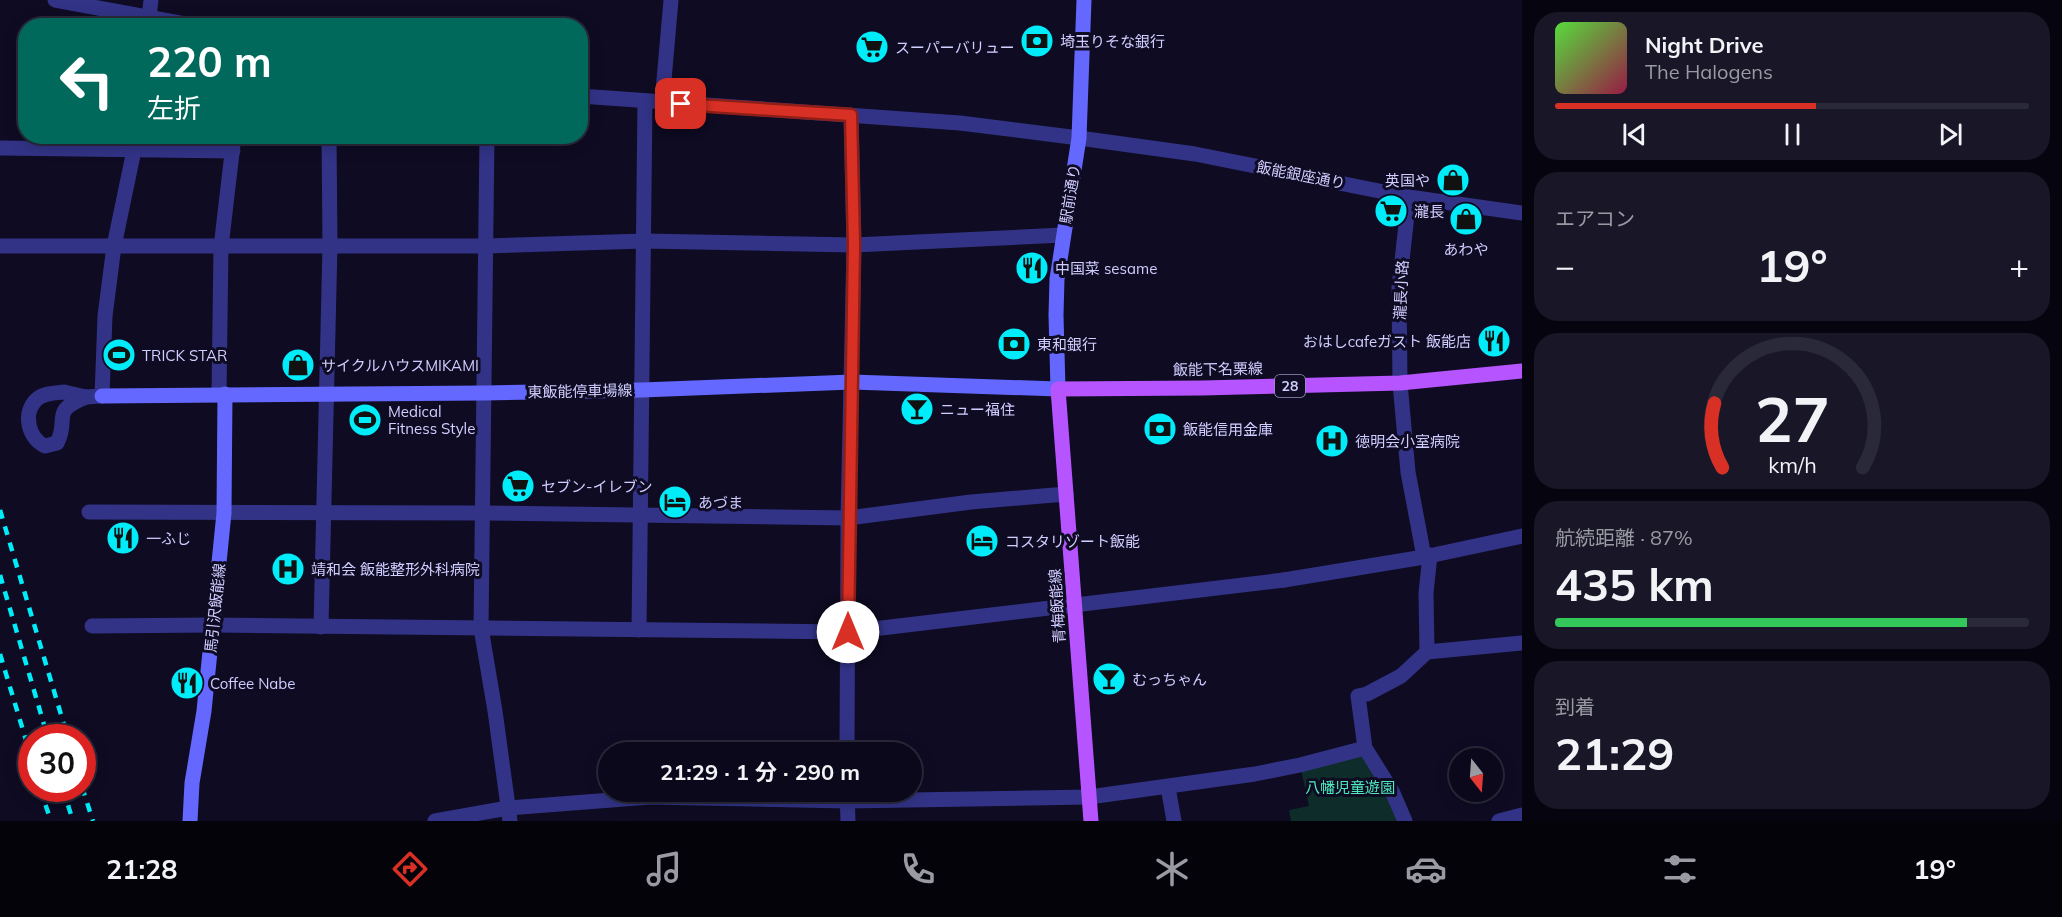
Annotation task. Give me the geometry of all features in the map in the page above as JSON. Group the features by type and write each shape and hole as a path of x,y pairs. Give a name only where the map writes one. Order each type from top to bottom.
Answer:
{"main road":[{"name":"駅前通り","path":"1058,388 1057,279 1079,138 1084,0"},
{"name":"飯能下名栗線","path":"1058,388 1202,388 1400,383 1522,371"},
{"name":"東飯能停車場線","path":"102,396 484,393 852,382 1058,388"},
{"name":"青梅飯能線","path":"1058,388 1091,821"},
{"name":"馬引沢飯能線","path":"190,821 192,783 204,711 224,513 222,394"}],"street":[{"path":"55,0 136,18"},
{"path":"149,18 151,0"},
{"path":"662,103 670,0"},
{"name":"飯能銀座通り","path":"588,97 960,123 1195,154 1409,197 1522,213"},
{"path":"639,630 645,102"},
{"path":"847,742 848,518 854,245 851,115"},
{"path":"0,148 109,144"},
{"path":"86,397 102,396 105,316 114,246 136,144"},
{"path":"222,394 221,247 233,144"},
{"path":"321,627 330,245 329,144"},
{"path":"487,144 481,628 509,814"},
{"name":"瀧長小路","path":"1409,197 1399,288 1400,383 1408,472 1427,556 1427,652"},
{"path":"0,246 487,246 644,241 854,245 1063,235"},
{"path":"89,512 483,513 848,518 971,502 1066,494"},
{"path":"92,626 213,625 848,632 1284,580 1427,556 1522,536"},
{"path":"1405,821 1392,791 1365,748 1358,696 1367,694 1401,676 1427,652 1522,643"},
{"path":"922,796 1089,797 1168,788 1300,765 1365,748"},
{"path":"1168,788 1174,821"},
{"path":"435,821 609,802"},
{"path":"847,802 848,821"},
{"path":"1501,821 1522,815"}],"green space":[{"name":"八幡児童遊園","path":"1365,748 1405,821 1291,821 1289,810 1309,806 1300,765"}],"railway":[{"path":"0,510 64,724"},
{"path":"0,575 44,724"},
{"path":"0,654 21,724"},
{"path":"44,802 51,821"},
{"path":"67,802 73,821"},
{"path":"87,802 93,821"}],"place":[{"name":"埼玉りそな銀行","path":"1037,41"},
{"name":"スーパーバリュー","path":"872,47"},
{"name":"英国や","path":"1453,180"},
{"name":"瀧長","path":"1391,211"},
{"name":"あわや","path":"1466,219"},
{"name":"中国菜 sesame","path":"1032,268"},
{"name":"おはしcafeガスト 飯能店","path":"1494,341"},
{"name":"東和銀行","path":"1014,344"},
{"name":"TRICK STAR","path":"119,355"},
{"name":"サイクルハウスMIKAMI","path":"298,365"},
{"name":"ニュー福住","path":"917,409"},
{"name":"Medical Fitness Style","path":"365,420"},
{"name":"飯能信用金庫","path":"1160,429"},
{"name":"徳明会小室病院","path":"1332,441"},
{"name":"セブン-イレブン","path":"518,486"},
{"name":"あづま","path":"675,502"},
{"name":"一ふじ","path":"123,538"},
{"name":"コスタリゾート飯能","path":"982,541"},
{"name":"靖和会 飯能整形外科病院","path":"288,569"},
{"name":"むっちゃん","path":"1109,679"},
{"name":"Coffee Nabe","path":"187,683"}],"route":[{"path":"681,104 851,115 854,245 848,632"}]}
